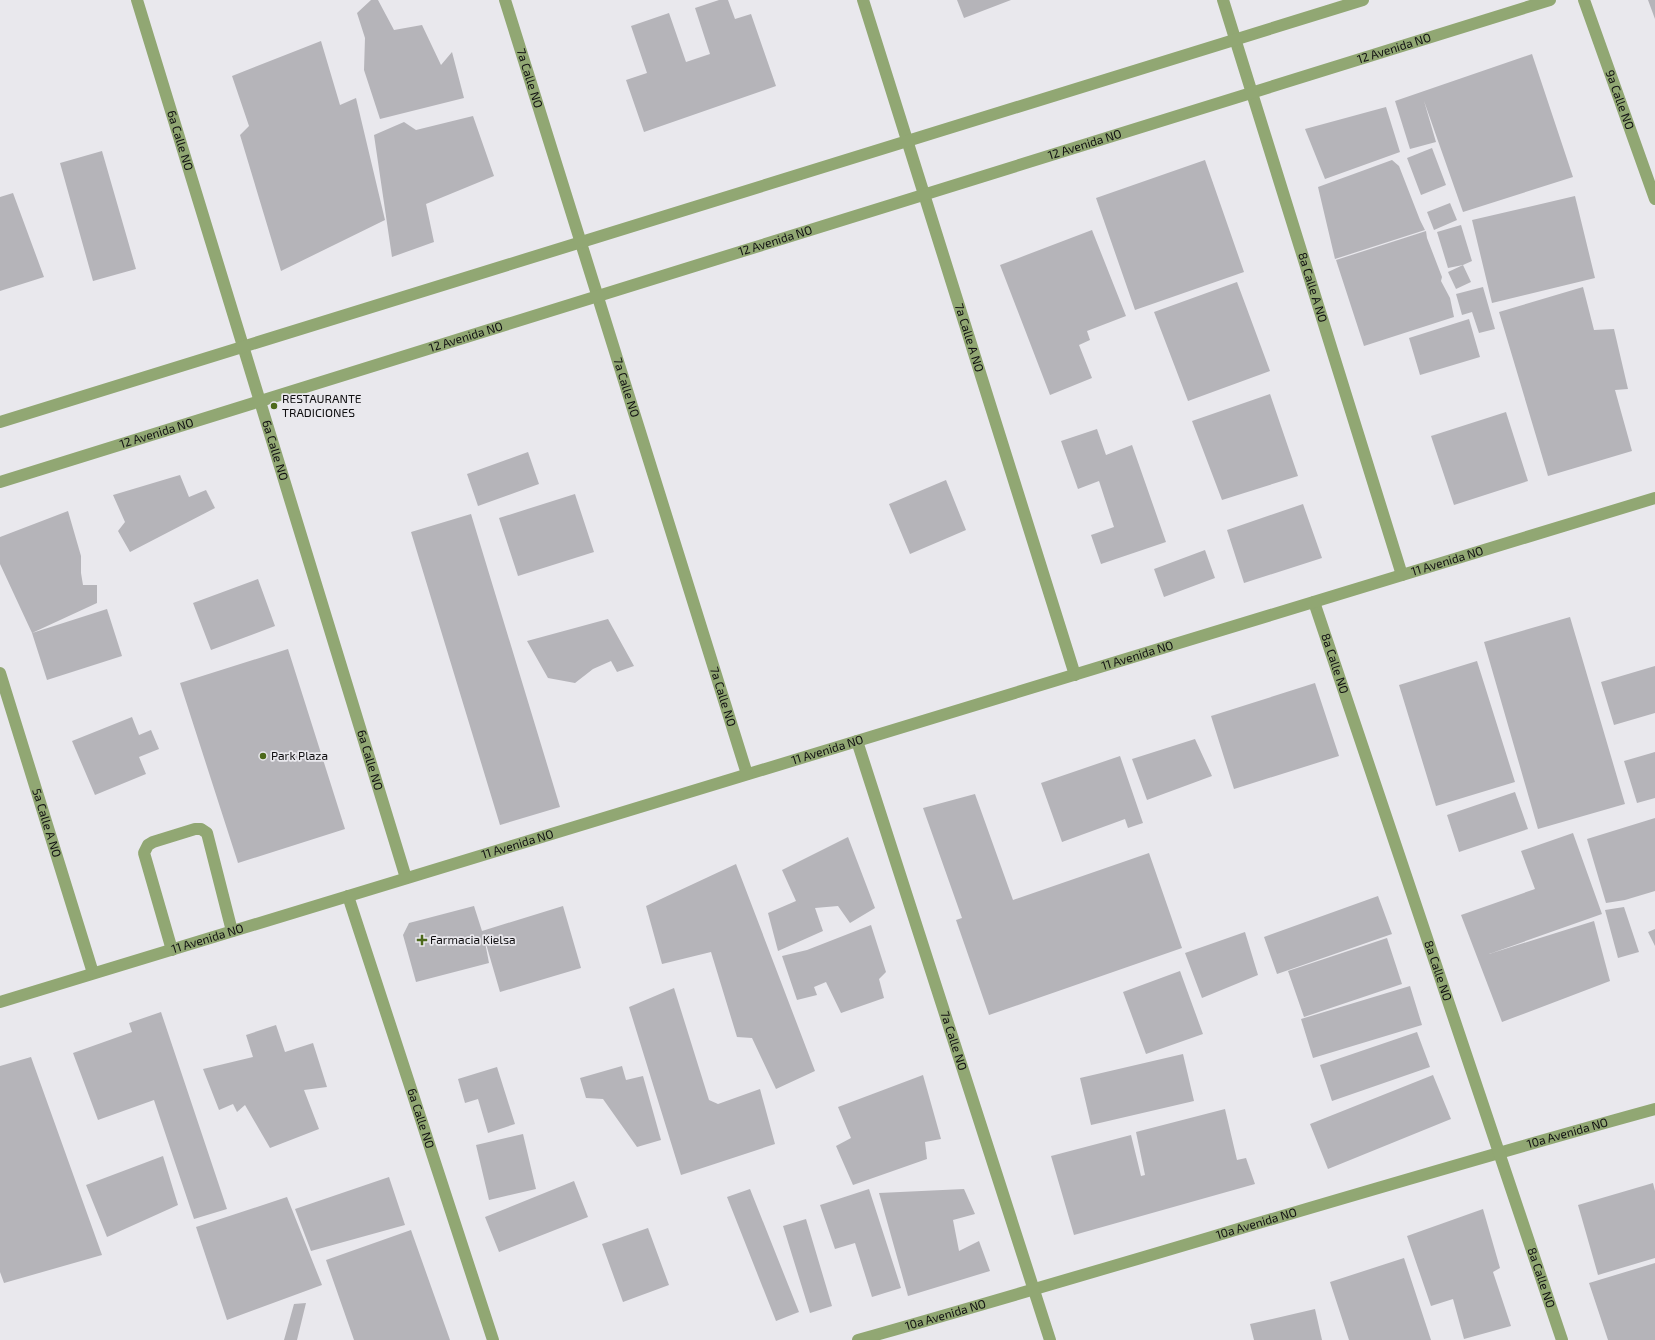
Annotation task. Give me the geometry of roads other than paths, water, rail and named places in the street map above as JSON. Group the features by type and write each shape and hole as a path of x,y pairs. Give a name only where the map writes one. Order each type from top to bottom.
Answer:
{"street":[{"name":"6a Calle NO","path":"137,0 406,878"},
{"name":"7a Calle NO","path":"505,0 746,774"},
{"name":"7a Calle A NO","path":"863,0 1075,675"},
{"name":"8a Calle A NO","path":"1223,0 1402,575"},
{"path":"0,422 1363,0"},
{"name":"12 Avenida NO","path":"0,482 924,193 1550,0"},
{"name":"9a Calle NO","path":"1584,0 1655,199"},
{"name":"11 Avenida NO","path":"0,1002 1655,498"},
{"name":"8a Calle NO","path":"1314,602 1562,1340"},
{"name":"5a Calle A NO","path":"0,673 93,973"},
{"name":"7a Calle NO","path":"857,741 1050,1340"},
{"path":"172,950 144,853 148,845 153,842 195,830 201,830 207,833 232,931"},
{"name":"6a Calle NO","path":"348,896 493,1340"},
{"name":"10a Avenida NO","path":"858,1340 1034,1290 1499,1152 1655,1109"}],"place":[{"name":"RESTAURANTE TRADICIONES","path":"274,406"},
{"name":"Park Plaza","path":"263,756"},
{"name":"Farmacia Kielsa","path":"422,940"}]}
